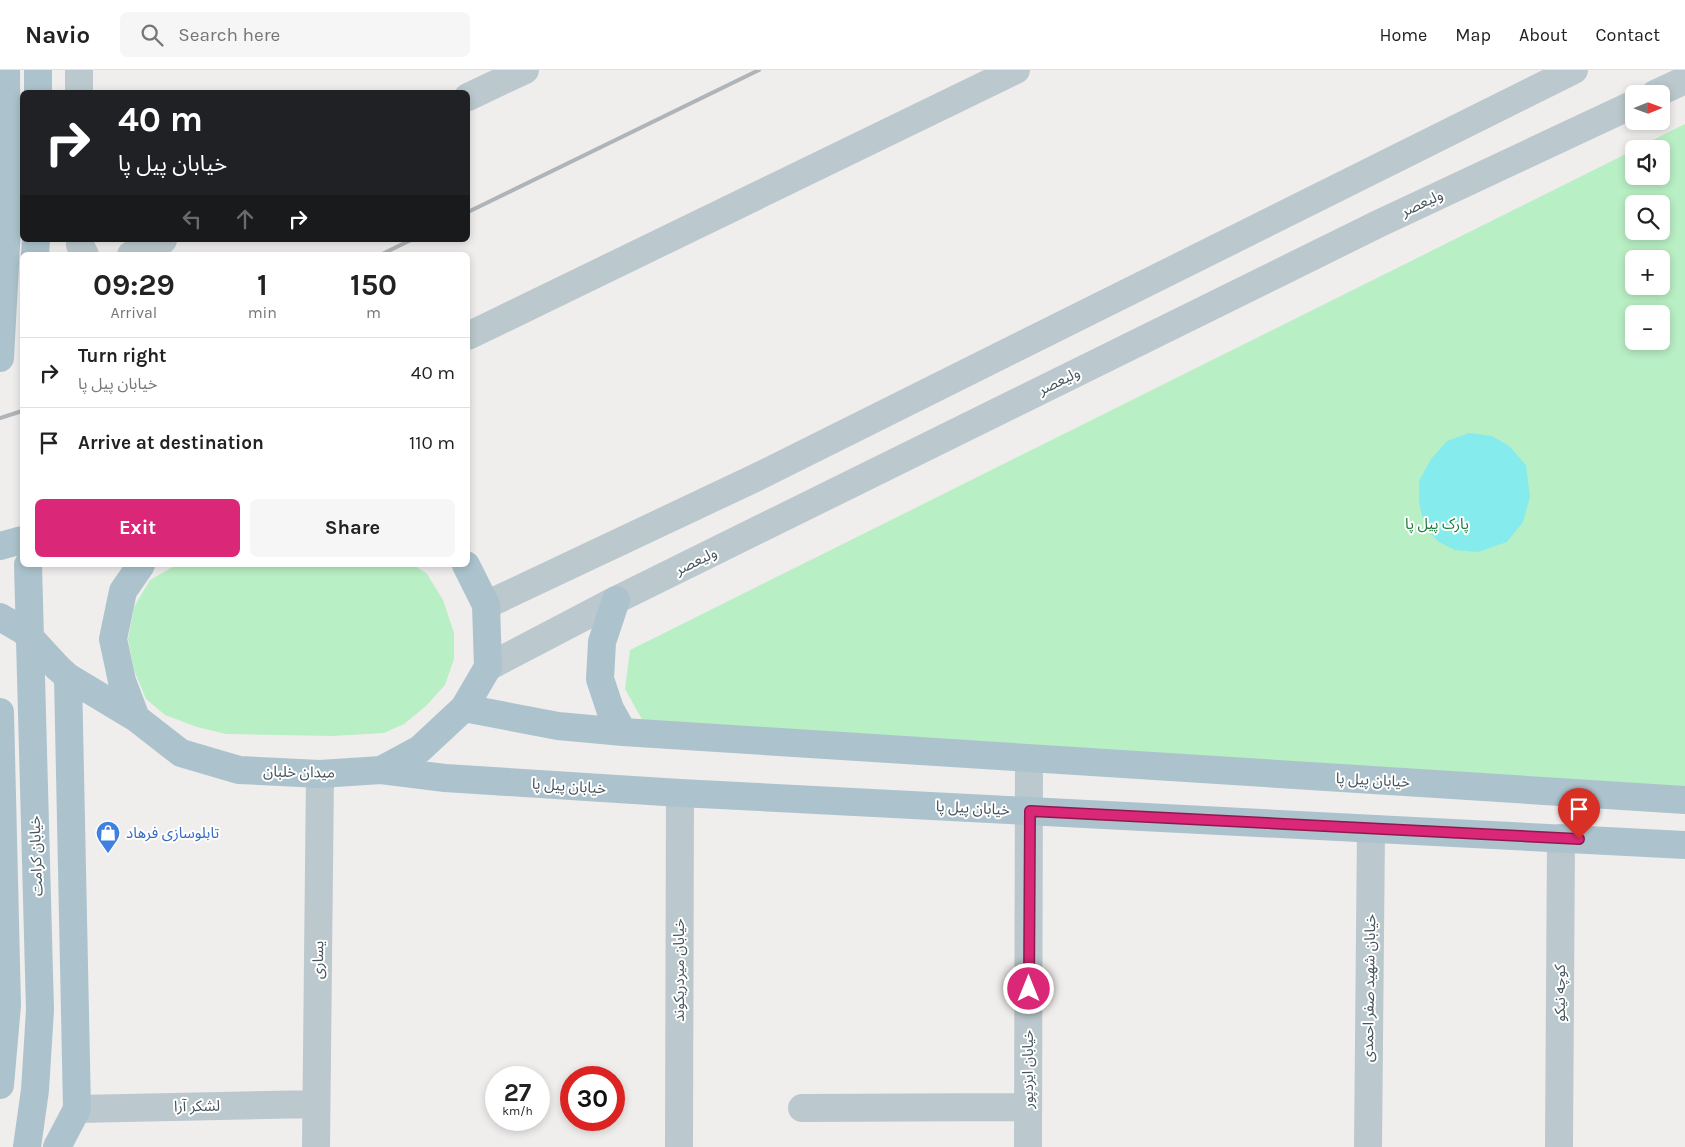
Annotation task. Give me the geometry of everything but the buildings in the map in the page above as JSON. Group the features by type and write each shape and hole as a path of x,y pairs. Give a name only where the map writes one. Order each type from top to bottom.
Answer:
{"main road":[{"path":"0,358 7,228 6,70"},
{"path":"38,70 38,90"},
{"path":"0,546 20,541"},
{"name":"خیابان کرامت","path":"27,1147 35,1090 40,1010 28,567"},
{"path":"136,718 122,680 113,639 123,591 140,567"},
{"path":"467,567 486,605 488,666"},
{"path":"616,600 602,642 600,679 610,709 623,732"},
{"name":"میدان خلبان","path":"0,617 24,631 62,672 136,718 180,753 239,770 320,774 381,770 420,749 464,708 488,666"},
{"path":"57,1147 77,1109 62,672"},
{"name":"خیابان پیل پا","path":"464,708 558,726 623,732 1685,800"},
{"path":"0,712 7,1005 0,1085"},
{"name":"خیابان پیل پا","path":"381,770 445,778 680,793 1685,845"}],"street":[{"path":"79,70 79,90"},
{"path":"478,85 525,70"},
{"path":"470,335 1016,70"},
{"path":"486,605 753,479 1574,70"},
{"path":"1670,87 1685,80"},
{"name":"ولیعصر","path":"488,666 616,600 1378,224 1625,108"},
{"path":"137,252 159,242"},
{"name":"خیابان ایزدپور","path":"1028,1147 1029,759"},
{"name":"یساری","path":"316,1147 320,774"},
{"name":"خیابان میردریکوند","path":"679,1147 680,793"},
{"name":"خیابان شهید صفر احمدی","path":"1368,1147 1371,829"},
{"name":"کوچه نیکو","path":"1559,1147 1561,838"},
{"name":"لشکر آرا","path":"77,1109 316,1104"},
{"path":"802,1108 1028,1107"}],"green space":[{"name":"پارک پیل پا","path":"1685,124 1685,787 644,723 625,689 630,650 1625,154 1625,185 1670,185 1670,140 1653,140"},
{"path":"173,567 417,567 427,574 443,600 454,633 454,659 445,685 426,706 404,724 384,733 332,736 226,734 197,727 165,715 146,699 134,670 128,639 134,607 150,580"}],"water":[{"path":"1469,433 1492,436 1509,446 1526,465 1530,497 1523,522 1507,542 1478,552 1455,550 1439,542 1425,528 1419,502 1419,481 1431,459 1447,441"}],"railway":[{"path":"470,211 759,70"},
{"path":"386,252 407,242"},
{"path":"0,418 20,412"}],"place":[{"name":"تابلوسازی فرهاد","path":"108,854"}],"route":[{"path":"1029,989 1030,811 1579,839"}]}
